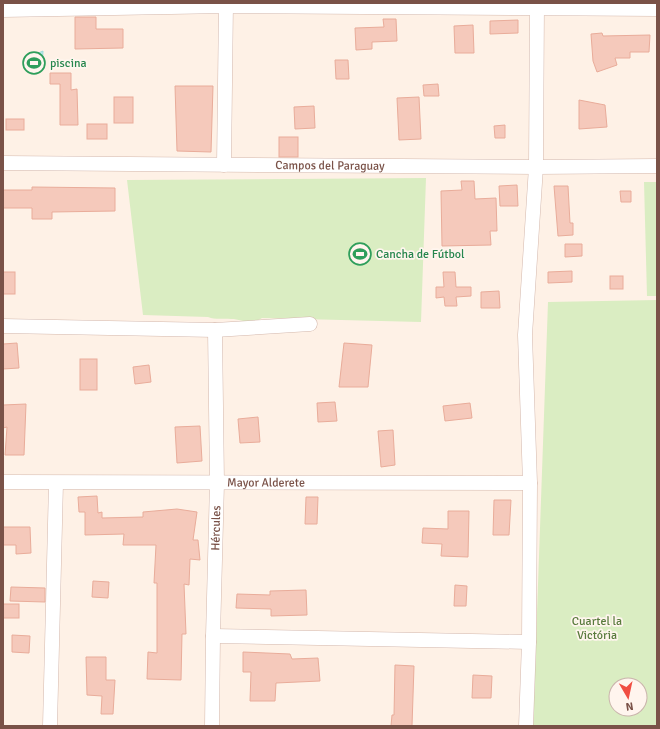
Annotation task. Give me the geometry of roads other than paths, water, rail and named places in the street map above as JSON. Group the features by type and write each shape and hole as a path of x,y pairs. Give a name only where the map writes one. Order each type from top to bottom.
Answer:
{"street":[{"path":"224,164 226,5"},
{"path":"3,10 226,5 537,6 657,9"},
{"path":"526,726 529,642 530,483 525,335 536,166 537,6"},
{"name":"Campos del Paraguay","path":"3,163 657,166"},
{"path":"3,326 216,330 310,324"},
{"name":"Hércules","path":"212,726 217,483 216,330"},
{"name":"Mayor Alderete","path":"3,482 530,483"},
{"path":"50,726 56,483"},
{"path":"213,636 529,642"}],"water":[{"name":"piscina","path":"43,51 42,69 27,69 27,58"}],"place":[{"name":"piscina","path":"34,63"},
{"name":"Cancha de Fútbol","path":"360,254"}],"park label":[{"name":"Cuartel la Victória","path":"597,628"}]}
